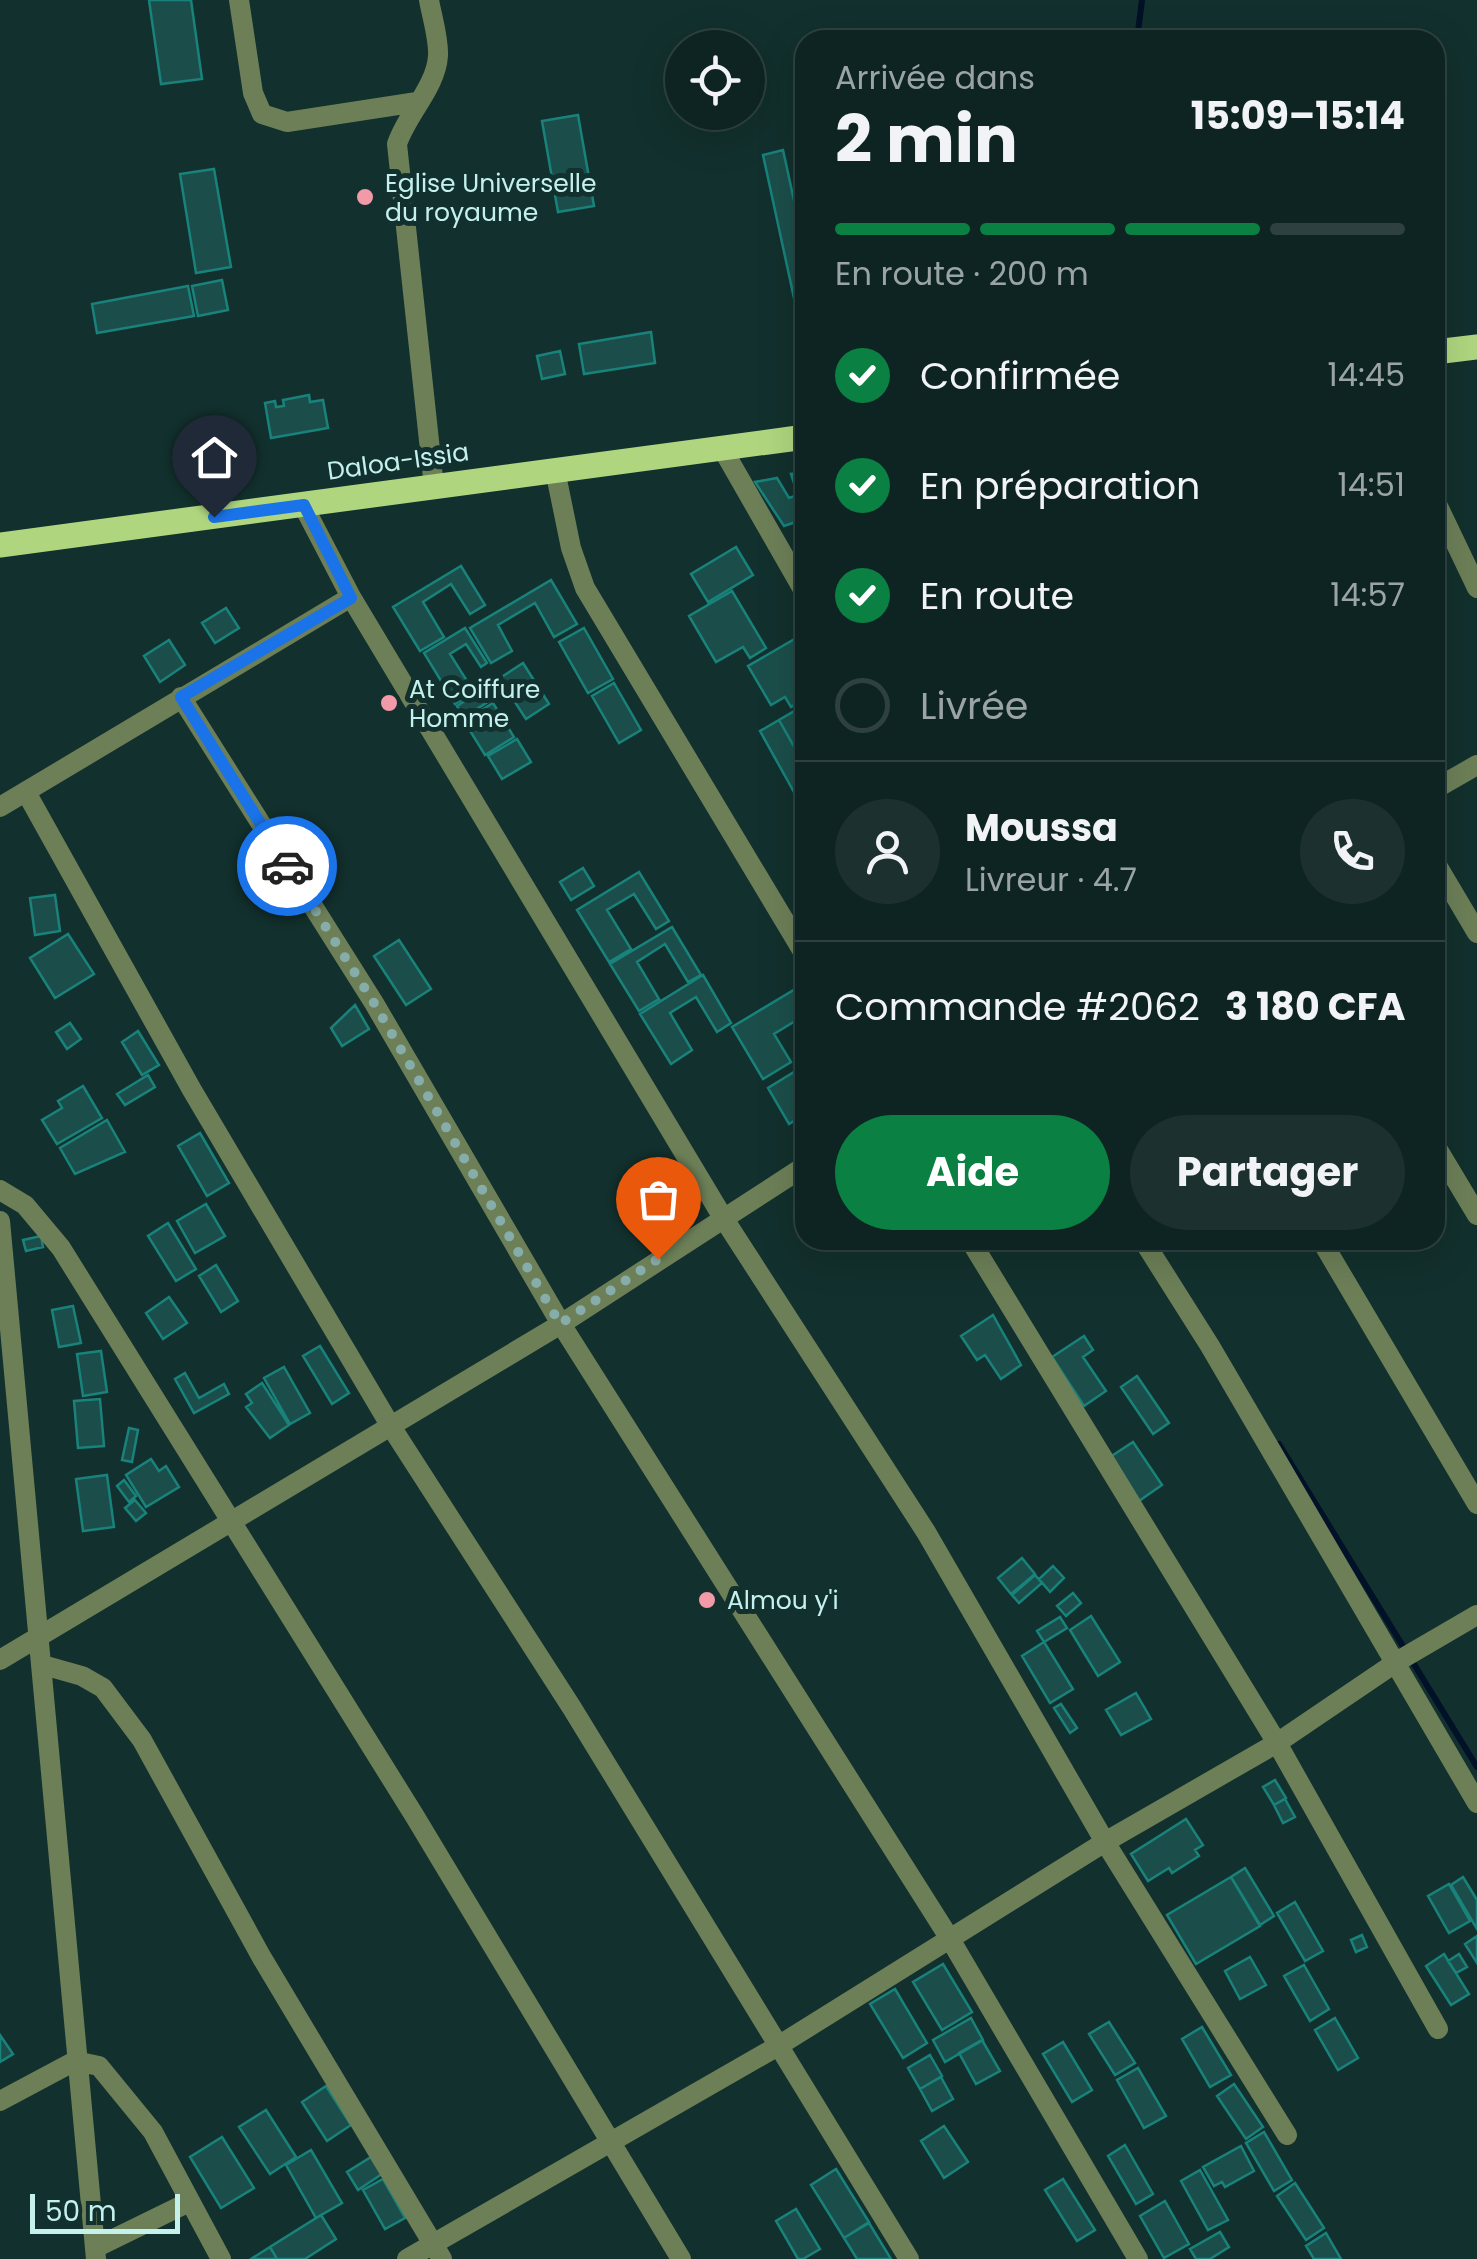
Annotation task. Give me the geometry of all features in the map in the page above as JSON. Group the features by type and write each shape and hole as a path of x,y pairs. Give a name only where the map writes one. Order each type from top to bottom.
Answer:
{"main road":[{"path":"1445,351 1477,347"},
{"name":"Daloa-Issia","path":"0,545 795,438"}],"street":[{"path":"239,0 253,93 262,114 287,122 417,102"},
{"path":"429,0 438,57 428,86 398,144 434,487"},
{"path":"722,448 795,576"},
{"path":"555,470 571,548 585,588 795,938"},
{"path":"304,505 351,598 722,1216 926,1532 1105,1842 1287,2134"},
{"path":"1445,521 1477,588"},
{"path":"0,807 351,598"},
{"path":"181,697 374,1003 560,1324 950,1939 1138,2259"},
{"path":"1445,783 1477,765"},
{"path":"26,792 192,1090 390,1425 572,1708 909,2259"},
{"path":"1445,879 1477,933"},
{"path":"1445,1162 1477,1215"},
{"path":"0,1660 560,1324 795,1172"},
{"path":"0,1190 26,1205 52,1235 232,1522 681,2259"},
{"path":"0,1221 95,2253 189,2202"},
{"path":"976,1250 1278,1743 1438,2029"},
{"path":"1148,1250 1398,1661 1477,1803"},
{"path":"1327,1250 1477,1504"},
{"path":"407,2259 437,2251 778,2046 1105,1842 1278,1743 1398,1661 1477,1614"},
{"path":"43,1666 82,1676 103,1688 142,1740 262,1958 437,2251"},
{"path":"0,2101 75,2060 99,2066 153,2132 221,2259"}],"building":[{"path":"149,0 191,0 202,79 161,84"},
{"path":"578,115 594,206 558,212 542,121"},
{"path":"783,150 795,205 795,298 794,298 763,155"},
{"path":"214,169 231,267 196,273 180,174"},
{"path":"222,280 228,310 198,316 192,286"},
{"path":"188,286 194,316 97,333 92,304"},
{"path":"651,332 655,363 584,374 579,344"},
{"path":"560,351 565,374 542,379 537,356"},
{"path":"309,395 310,402 323,400 328,428 271,438 265,403 275,401 276,407 284,406 283,400"},
{"path":"777,478 789,498 795,496 795,522 784,526 755,482"},
{"path":"736,547 753,575 708,602 691,574"},
{"path":"461,566 485,605 470,614 451,584 423,602 444,637 420,651 393,607"},
{"path":"551,580 577,624 554,637 535,603 498,625 512,651 491,663 470,628"},
{"path":"732,591 766,648 750,658 743,647 716,662 689,616"},
{"path":"226,608 239,628 215,643 202,623"},
{"path":"465,628 487,663 481,667 466,644 450,654 474,692 455,704 424,653"},
{"path":"584,628 613,679 588,693 559,642"},
{"path":"795,639 795,704 791,707 785,697 771,705 748,666"},
{"path":"169,640 185,665 160,682 144,656"},
{"path":"523,663 549,704 526,719 507,690 464,717 457,706"},
{"path":"614,683 641,730 619,743 592,696"},
{"path":"493,703 514,737 485,755 464,721"},
{"path":"795,711 795,749 779,720"},
{"path":"779,720 795,748 795,794 760,731"},
{"path":"517,739 531,762 502,779 488,756"},
{"path":"583,868 594,886 571,900 560,882"},
{"path":"639,872 669,921 656,929 634,894 607,910 631,949 609,962 577,910"},
{"path":"55,895 60,931 35,935 30,898"},
{"path":"672,927 701,975 688,982 665,944 637,962 659,999 639,1011 610,964"},
{"path":"68,934 94,974 55,998 30,958"},
{"path":"399,940 431,989 406,1005 374,956"},
{"path":"703,975 731,1023 717,1032 696,997 670,1013 692,1050 671,1064 640,1014"},
{"path":"795,989 795,1021 774,1034 791,1062 763,1079 732,1027"},
{"path":"355,1005 369,1029 342,1046 331,1028"},
{"path":"70,1023 81,1039 67,1049 56,1032"},
{"path":"138,1031 159,1065 142,1075 122,1042"},
{"path":"794,1072 795,1120 789,1124 768,1088"},
{"path":"148,1075 155,1087 125,1105 117,1094"},
{"path":"83,1086 102,1118 57,1144 42,1120 62,1108 58,1101"},
{"path":"107,1120 125,1152 75,1174 60,1148"},
{"path":"200,1133 229,1183 207,1196 178,1146"},
{"path":"206,1204 225,1236 195,1253 177,1221"},
{"path":"168,1223 196,1269 176,1281 148,1236"},
{"path":"41,1236 43,1247 26,1251 23,1240"},
{"path":"216,1265 238,1301 221,1312 199,1276"},
{"path":"169,1297 187,1323 163,1339 146,1313"},
{"path":"73,1306 81,1343 59,1347 52,1310"},
{"path":"993,1315 1021,1365 1001,1379 985,1355 977,1360 961,1336"},
{"path":"1084,1336 1093,1350 1083,1357 1106,1391 1084,1406 1052,1357"},
{"path":"320,1346 349,1393 332,1404 303,1356"},
{"path":"101,1351 107,1392 83,1396 77,1354"},
{"path":"284,1367 310,1413 290,1424 264,1378"},
{"path":"185,1373 199,1398 224,1384 229,1394 194,1413 175,1379"},
{"path":"1137,1376 1169,1423 1153,1434 1121,1387"},
{"path":"262,1383 289,1425 270,1438 246,1407 252,1403 246,1394"},
{"path":"100,1399 104,1446 78,1448 74,1401"},
{"path":"129,1428 138,1430 132,1462 122,1460"},
{"path":"1133,1442 1162,1485 1139,1501 1110,1457"},
{"path":"151,1459 159,1471 166,1466 179,1487 146,1507 126,1475"},
{"path":"107,1475 114,1527 83,1531 76,1479"},
{"path":"124,1480 136,1496 129,1502 117,1486"},
{"path":"135,1500 146,1513 136,1521 125,1508"},
{"path":"1022,1558 1035,1574 1011,1594 998,1578"},
{"path":"1053,1566 1064,1578 1050,1592 1039,1579"},
{"path":"1035,1575 1042,1583 1019,1603 1012,1595"},
{"path":"1073,1593 1081,1603 1066,1616 1057,1606"},
{"path":"1091,1616 1120,1662 1098,1676 1070,1630"},
{"path":"1060,1617 1067,1628 1044,1642 1037,1631"},
{"path":"1044,1642 1073,1689 1050,1703 1022,1656"},
{"path":"1136,1693 1151,1719 1121,1735 1106,1710"},
{"path":"1061,1704 1077,1728 1070,1733 1054,1708"},
{"path":"1275,1780 1286,1798 1274,1805 1263,1787"},
{"path":"1285,1799 1295,1817 1283,1823 1274,1805"},
{"path":"1186,1819 1203,1845 1195,1850 1199,1856 1172,1873 1169,1868 1148,1881 1131,1854"},
{"path":"1245,1868 1274,1916 1260,1925 1231,1877"},
{"path":"1231,1877 1260,1926 1196,1964 1167,1915"},
{"path":"1463,1877 1477,1900 1477,1929 1451,1885"},
{"path":"1449,1884 1470,1921 1449,1933 1428,1896"},
{"path":"1295,1902 1323,1951 1305,1961 1277,1913"},
{"path":"1362,1935 1367,1947 1356,1952 1351,1940"},
{"path":"1477,1936 1477,1963 1465,1944"},
{"path":"1444,1954 1469,1994 1451,2005 1426,1966"},
{"path":"1459,1954 1467,1967 1456,1973 1448,1961"},
{"path":"1250,1957 1266,1985 1240,1999 1225,1971"},
{"path":"943,1964 972,2012 942,2030 913,1982"},
{"path":"1304,1965 1329,2009 1310,2021 1284,1976"},
{"path":"895,1989 927,2043 903,2058 870,2004"},
{"path":"971,2018 983,2040 945,2062 933,2040"},
{"path":"1335,2018 1358,2058 1338,2070 1315,2030"},
{"path":"1109,2022 1135,2063 1115,2075 1089,2034"},
{"path":"1202,2027 1231,2075 1210,2087 1182,2039"},
{"path":"0,2035 13,2054 0,2062"},
{"path":"982,2040 1000,2071 976,2084 959,2053"},
{"path":"1063,2042 1092,2090 1072,2102 1043,2054"},
{"path":"930,2055 942,2076 920,2089 908,2068"},
{"path":"1138,2068 1166,2116 1144,2128 1117,2080"},
{"path":"941,2077 953,2099 932,2111 920,2089"},
{"path":"1234,2084 1263,2127 1246,2139 1217,2096"},
{"path":"326,2086 351,2125 327,2141 302,2102"},
{"path":"266,2110 296,2157 270,2174 239,2127"},
{"path":"944,2126 968,2162 944,2178 921,2141"},
{"path":"1264,2132 1292,2180 1274,2191 1246,2143"},
{"path":"222,2137 254,2188 221,2208 190,2157"},
{"path":"1125,2145 1153,2194 1136,2204 1108,2156"},
{"path":"1241,2146 1254,2171 1225,2187 1222,2182 1214,2186 1203,2167"},
{"path":"311,2150 342,2203 316,2218 286,2165"},
{"path":"371,2157 382,2174 358,2190 347,2172"},
{"path":"836,2169 869,2222 844,2238 811,2185"},
{"path":"1200,2170 1228,2220 1208,2230 1181,2181"},
{"path":"383,2179 405,2218 385,2229 363,2190"},
{"path":"1063,2179 1095,2230 1077,2241 1045,2190"},
{"path":"1295,2183 1324,2228 1306,2240 1277,2196"},
{"path":"1165,2201 1189,2244 1164,2258 1140,2216"},
{"path":"796,2209 820,2249 803,2259 798,2259 776,2221"},
{"path":"321,2215 336,2239 305,2259 277,2259 270,2247"},
{"path":"869,2223 891,2259 857,2259 844,2238"},
{"path":"1220,2232 1229,2247 1210,2259 1196,2259 1190,2249"},
{"path":"1326,2233 1341,2259 1314,2259 1306,2246"},
{"path":"270,2247 277,2259 251,2259"}],"waterway":[{"path":"1138,30 1142,0"},
{"path":"1279,1444 1477,1767"}],"way so far":[{"path":"287,866 374,1003 560,1324 658,1259"}],"place":[{"name":"Eglise Universelle du royaume","path":"365,197"},
{"name":"At Coiffure Homme","path":"389,703"},
{"name":"Almou y'i","path":"707,1600"}],"route":[{"path":"214,517 304,505 351,598 181,697 287,866"}]}
